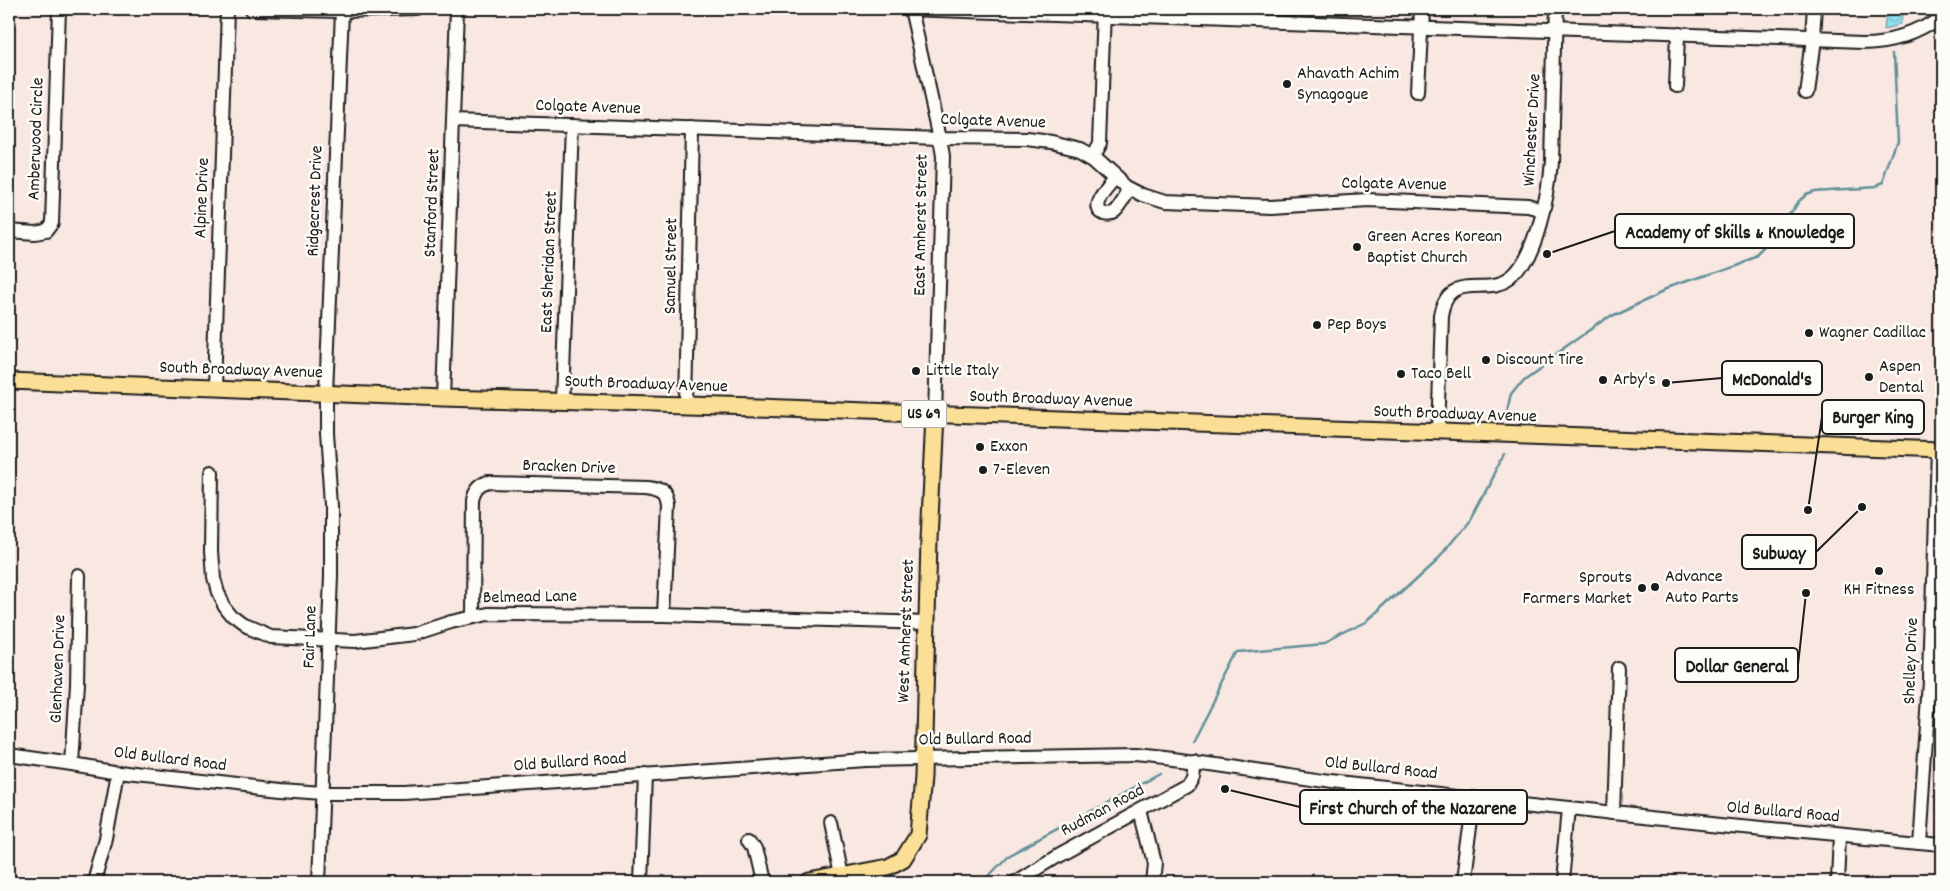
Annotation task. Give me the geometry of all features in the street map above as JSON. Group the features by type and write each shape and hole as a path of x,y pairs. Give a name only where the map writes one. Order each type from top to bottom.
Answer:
{"main road":[{"name":"South Broadway Avenue","path":"9,381 1939,450"},
{"name":"West Amherst Street","path":"842,876 888,867 904,859 918,835 920,824 935,415"},
{"path":"809,882 842,876"}],"street":[{"name":"Amberwood Circle","path":"9,231 34,233 46,231 52,223 59,9"},
{"name":"Alpine Drive","path":"214,388 228,9"},
{"path":"252,9 342,11 418,9"},
{"name":"Stanford Street","path":"443,398 458,9"},
{"path":"910,9 1105,12 1422,27 1880,41 1910,35 1924,29 1941,17"},
{"name":"East Amherst Street","path":"910,9 943,156 935,415"},
{"path":"1418,93 1422,9"},
{"name":"Winchester Drive","path":"1437,432 1441,316 1447,299 1453,292 1462,287 1500,284 1510,280 1525,261 1543,211 1550,183 1555,9"},
{"path":"1805,91 1814,9"},
{"name":"Ridgecrest Drive","path":"326,393 342,11"},
{"path":"1093,156 1100,143 1105,12"},
{"path":"1675,86 1677,35"},
{"name":"Colgate Avenue","path":"453,121 940,138 1016,138 1071,146 1093,156 1114,177 1130,189 1158,201 1270,206 1367,200 1528,207 1543,211"},
{"name":"East Sheridan Street","path":"562,401 572,125"},
{"name":"Samuel Street","path":"686,405 692,129"},
{"path":"1114,177 1098,200 1097,207 1100,212 1106,214 1115,211 1130,189"},
{"name":"Fair Lane","path":"319,882 332,576 326,393"},
{"name":"Shelley Drive","path":"1919,843 1930,680 1939,450"},
{"name":"Belmead Lane","path":"212,472 211,552 213,579 217,593 224,606 245,626 271,637 355,641 414,634 488,614 664,615 926,623"},
{"name":"Bracken Drive","path":"473,617 474,501 480,488 490,483 646,487 657,488 663,492 668,498 669,506 664,615"},
{"name":"Glenhaven Drive","path":"72,764 77,684 79,576"},
{"path":"1614,813 1620,668"},
{"name":"Old Bullard Road","path":"9,755 118,772 324,793 404,793 865,760 1135,755 1194,761 1303,778 1474,798 1941,845"},
{"name":"Rudman Road","path":"1015,882 1059,854 1187,786 1192,776 1194,761"},
{"path":"94,882 106,840 118,772"},
{"path":"642,882 645,775"},
{"path":"1463,882 1474,798"},
{"path":"1562,882 1569,808"},
{"path":"1140,811 1154,863 1152,882"},
{"path":"831,823 842,876"},
{"path":"1836,882 1839,836"},
{"path":"749,838 754,847 762,882"}],"water":[{"path":"1888,9 1902,9 1903,24 1886,28"}],"waterway":[{"path":"1506,416 1511,393 1524,377 1612,315 1666,290 1758,257 1772,243 1799,201 1806,195 1815,192 1875,188 1883,185 1898,142 1894,52"},
{"path":"1192,741 1238,652 1324,644 1368,622 1439,557 1470,520 1505,454"},
{"path":"983,882 1009,855 1159,774"}],"place":[{"name":"Ahavath Achim Synagogue","path":"1287,84"},
{"name":"Green Acres Korean Baptist Church","path":"1357,247"},
{"name":"Academy of Skills & Knowledge","path":"1547,254"},
{"name":"Pep Boys","path":"1317,325"},
{"name":"Wagner Cadillac","path":"1809,333"},
{"name":"Discount Tire","path":"1486,360"},
{"name":"Little Italy","path":"916,371"},
{"name":"Taco Bell","path":"1401,374"},
{"name":"Aspen Dental","path":"1869,377"},
{"name":"Arby's","path":"1603,380"},
{"name":"McDonald's","path":"1666,383"},
{"name":"Exxon","path":"980,447"},
{"name":"7-Eleven","path":"983,470"},
{"name":"Subway","path":"1862,507"},
{"name":"Burger King","path":"1808,510"},
{"name":"KH Fitness","path":"1879,571"},
{"name":"Advance Auto Parts","path":"1655,587"},
{"name":"Sprouts Farmers Market","path":"1642,588"},
{"name":"Dollar General","path":"1806,593"},
{"name":"First Church of the Nazarene","path":"1225,789"}]}
